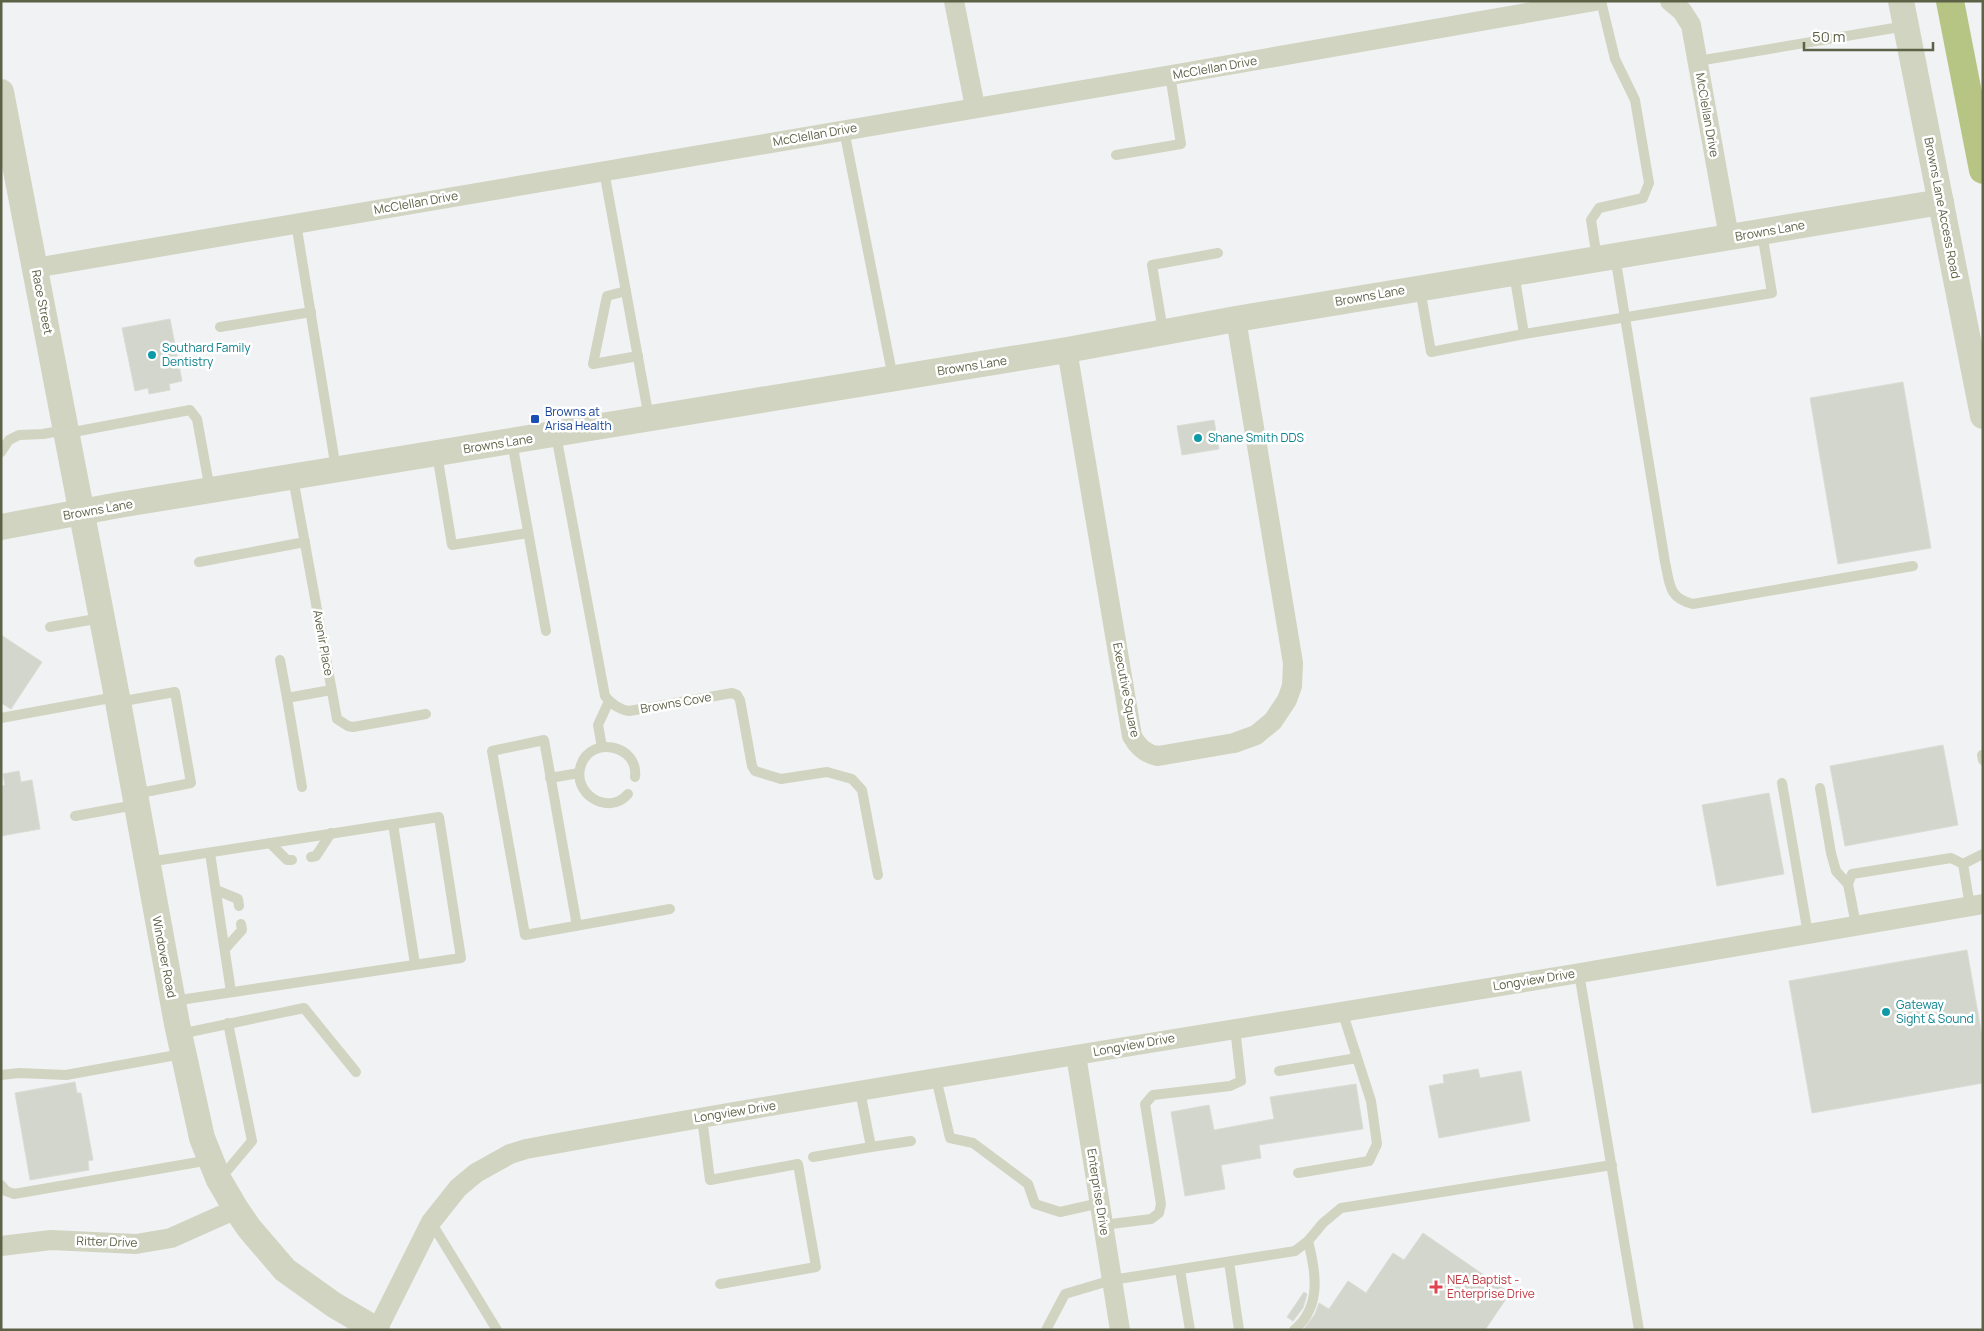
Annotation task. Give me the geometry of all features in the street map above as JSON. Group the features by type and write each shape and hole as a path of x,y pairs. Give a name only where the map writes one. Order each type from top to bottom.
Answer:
{"highway":[{"path":"1950,1 1983,170"}],"street":[{"path":"954,1 974,107"},
{"name":"McClellan Drive","path":"35,268 974,107 1170,76 1595,1"},
{"name":"McClellan Drive","path":"1670,1 1682,11 1691,25 1729,237"},
{"name":"Browns Lane Access Road","path":"1904,13 1983,416"},
{"name":"Race Street","path":"1,92 9,177 35,268 82,513"},
{"name":"Browns Lane","path":"1,526 1067,350 1513,272 1941,202"},
{"name":"Executive Square","path":"1067,350 1132,736 1142,750 1152,755 1158,756 1199,750 1234,743 1256,735 1277,717 1287,700 1292,686 1293,663 1236,319"},
{"name":"Windover Road","path":"82,513 172,1001 202,1138 214,1170 236,1209 248,1228 285,1270 334,1305 377,1330"},
{"name":"Longview Drive","path":"377,1330 431,1222 458,1188 476,1173 510,1154 526,1149 936,1078 1579,973 1976,905"},
{"name":"Enterprise Drive","path":"1076,1055 1120,1330"},
{"name":"Ritter Drive","path":"1,1246 51,1240 136,1244 171,1238 236,1209"}],"lane":[{"path":"1601,1 1615,58 1635,100 1649,183 1642,198 1599,208 1591,220 1606,257 1624,318 1665,562 1672,590 1681,601 1693,604 1913,566"},
{"path":"1698,61 1904,13"},
{"path":"1116,155 1181,144 1170,76"},
{"path":"844,130 893,379"},
{"path":"604,171 650,419"},
{"path":"296,223 336,470"},
{"path":"1420,288 1431,352 1524,334 1772,293 1761,232"},
{"path":"1164,332 1152,265 1218,253"},
{"path":"1513,272 1524,334"},
{"path":"626,291 607,296 593,364 638,356"},
{"path":"220,327 311,312"},
{"path":"1,452 9,440 19,435 66,432 190,410 197,419 210,491"},
{"path":"556,435 605,696 609,701 598,725 602,747"},
{"path":"512,442 546,631"},
{"path":"436,454 452,545 528,533"},
{"name":"Avenir Place","path":"293,477 331,690 338,719 348,726 354,727 426,714"},
{"path":"199,562 304,542"},
{"path":"50,628 102,618"},
{"path":"280,660 302,787"},
{"path":"287,698 331,690"},
{"path":"1,718 174,692 191,783 75,816"},
{"name":"Browns Cove","path":"609,701 629,711 732,693 737,695 740,700 752,766 755,771 781,779 827,772 852,779 862,790 878,875"},
{"path":"577,926 544,740 492,751 525,935 577,926 670,909"},
{"path":"628,794 616,802 607,804 597,802 589,797 583,790 579,773 581,764 586,756 602,747 611,746 620,749 628,755 633,763 635,777"},
{"path":"550,778 579,773"},
{"path":"1782,783 1808,934"},
{"path":"1820,788 1830,853 1836,872 1848,884"},
{"path":"146,863 439,817 461,958 172,1001"},
{"path":"393,824 415,964"},
{"path":"311,857 316,856 331,833"},
{"path":"270,843 287,860 292,860"},
{"path":"210,852 231,992"},
{"path":"1963,864 1983,854"},
{"path":"1856,925 1848,884 1852,874 1951,858 1963,864 1976,905"},
{"path":"216,890 238,900 239,906"},
{"path":"225,950 242,930 241,924"},
{"path":"1579,973 1638,1330"},
{"path":"1,1076 19,1073 66,1074 181,1044 228,1024 304,1008 356,1072"},
{"path":"1298,1173 1369,1161 1377,1144 1371,1101 1342,1011"},
{"path":"1,1185 6,1191 14,1194 214,1170 252,1141 228,1024"},
{"path":"1103,1225 1151,1219 1159,1213 1161,1204 1145,1104 1153,1095 1230,1086 1241,1081 1235,1028"},
{"path":"1280,1072 1356,1058"},
{"path":"936,1078 950,1138 974,1144 1028,1184 1035,1204 1060,1212 1100,1203"},
{"path":"860,1091 871,1147"},
{"path":"702,1118 710,1180 798,1164 816,1267 720,1284"},
{"path":"813,1157 911,1141"},
{"path":"1046,1330 1064,1294 1112,1280 1295,1251 1308,1242 1323,1223 1341,1208 1612,1165"},
{"path":"431,1222 497,1330"},
{"path":"1294,1330 1312,1307 1315,1293 1315,1267 1308,1242"},
{"path":"1229,1262 1239,1330"},
{"path":"1180,1270 1190,1330"}],"building":[{"name":"Southard Family Dentistry","path":"170,319 182,381 169,384 170,390 149,394 148,388 135,391 122,328"},
{"path":"1903,382 1931,548 1838,564 1810,398"},
{"name":"Shane Smith DDS","path":"1214,420 1219,449 1182,455 1177,426"},
{"path":"1,635 42,662 11,709 1,703"},
{"path":"1943,745 1958,825 1845,846 1830,766"},
{"path":"19,771 21,782 32,780 40,829 1,836 1,786 5,785 3,774"},
{"path":"1769,793 1784,874 1717,886 1702,805"},
{"name":"Gateway Sight & Sound","path":"1967,950 1983,1042 1983,1083 1812,1113 1789,981"},
{"path":"1478,1069 1480,1078 1521,1071 1530,1121 1439,1138 1429,1086 1444,1083 1443,1075"},
{"path":"75,1082 77,1093 81,1093 93,1160 88,1161 89,1170 30,1180 15,1093"},
{"path":"1356,1084 1363,1129 1259,1145 1261,1158 1221,1165 1225,1189 1185,1196 1171,1112 1209,1105 1214,1130 1274,1119 1270,1097"},
{"name":"NEA Baptist - Enterprise Drive","path":"1423,1233 1510,1293 1485,1330 1304,1329 1315,1314 1319,1303 1329,1309 1348,1281 1366,1293 1393,1253 1404,1260"},
{"path":"1304,1292 1307,1294 1303,1308 1293,1321 1287,1317"}],"place":[{"name":"Southard Family Dentistry","path":"152,355"},
{"name":"Browns at Arisa Health","path":"535,419"},
{"name":"Shane Smith DDS","path":"1198,438"},
{"name":"Gateway Sight & Sound","path":"1886,1012"},
{"name":"NEA Baptist - Enterprise Drive","path":"1436,1287"}]}
